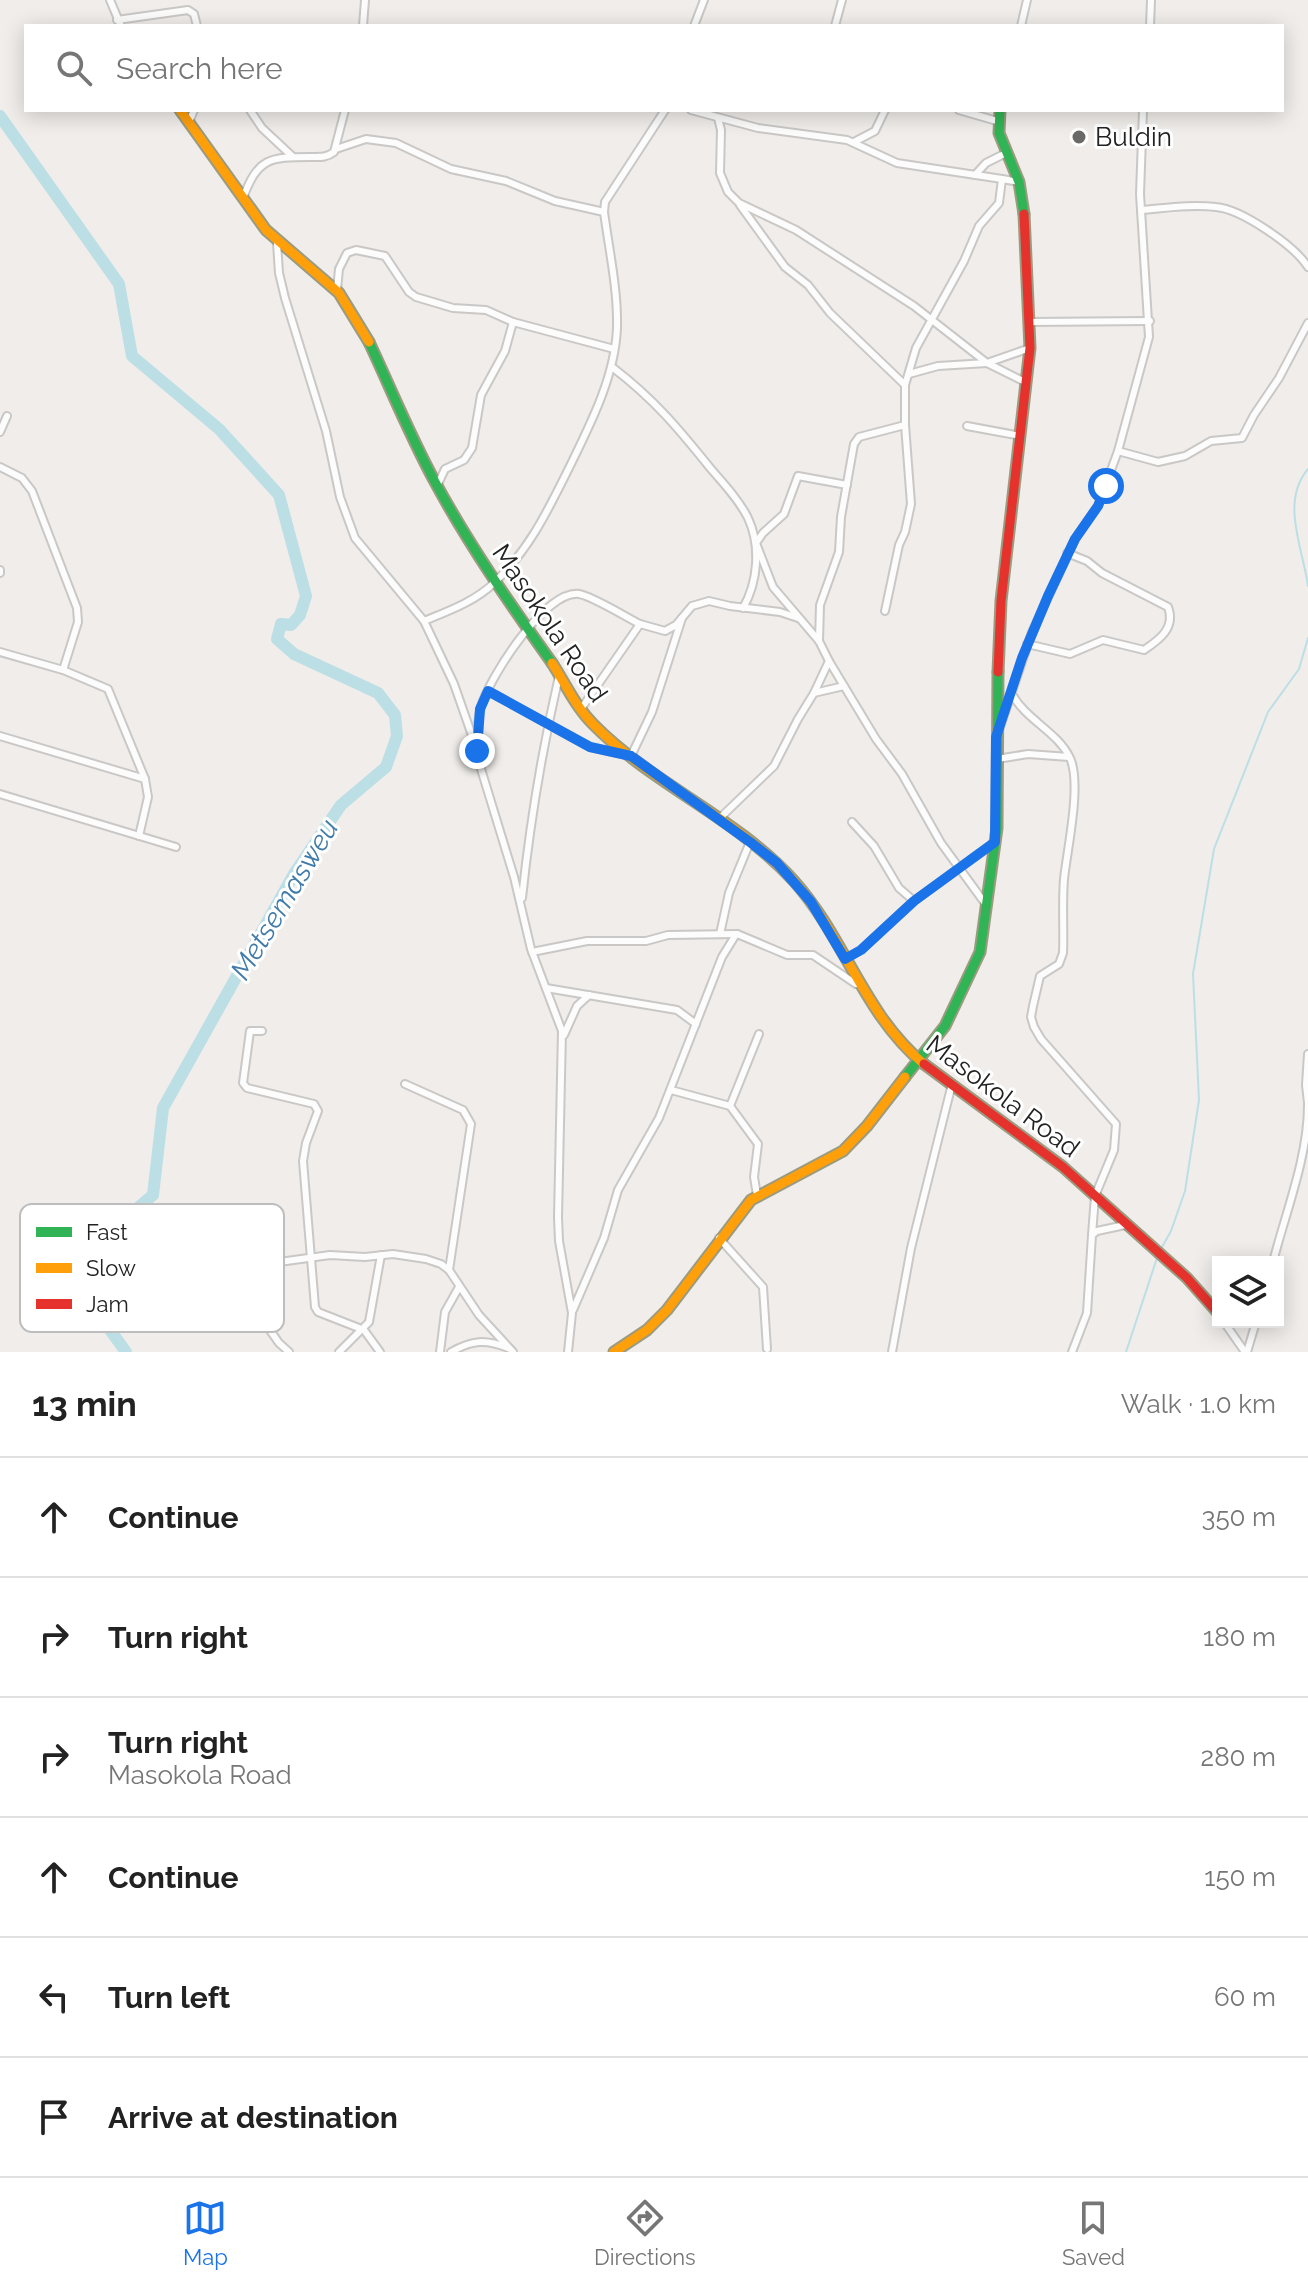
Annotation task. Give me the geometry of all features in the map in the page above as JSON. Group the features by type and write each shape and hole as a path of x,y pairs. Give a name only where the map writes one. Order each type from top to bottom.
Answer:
{"street":[{"path":"110,0 119,23 188,10 194,14 196,24"},
{"path":"363,24 367,0"},
{"path":"695,24 704,0"},
{"path":"836,24 842,0"},
{"path":"1021,24 1027,0"},
{"path":"1150,24 1151,0"},
{"name":"Masokola Road","path":"182,112 277,243 337,290 351,309 375,353 400,414 437,488 495,583 560,675 580,710 631,756 777,863 811,902 887,1028 918,1060 1044,1152 1168,1259 1212,1307"},
{"path":"189,122 193,112"},
{"path":"251,112 262,128 293,157"},
{"path":"336,149 345,112"},
{"path":"424,621 459,606 495,583 522,552 550,510 580,447 612,367 614,349 617,312 605,202 664,112"},
{"path":"698,112 780,132 854,142 897,163 1019,182"},
{"path":"854,142 875,131 884,112"},
{"path":"966,112 997,121"},
{"path":"614,1352 647,1330 667,1310 719,1238 757,1195 817,1167 843,1151 887,1102 945,1026 980,952 995,842 1001,601 1030,348 1025,220 1019,182 999,133 999,112"},
{"path":"996,737 1027,644 1067,553 1098,506 1147,352 1150,321 1141,210 1143,112"},
{"path":"718,118 721,134 720,173 728,192 785,267 808,285 830,313 905,385"},
{"path":"721,134 733,122"},
{"path":"243,198 253,172 270,160 325,157 336,149 366,139 396,143 451,169 506,181 555,201 604,212"},
{"path":"975,175 986,163 1006,153"},
{"path":"885,611 911,504 905,385 916,348 964,261 979,226 999,203 1002,179"},
{"path":"739,203 796,230 931,319 987,363 1027,383"},
{"path":"1141,210 1192,206 1226,209 1276,235 1295,250 1308,267"},
{"path":"277,243 285,298 326,431 340,497 355,538 424,621 454,684 522,905 532,952 563,1038 558,1217 559,1241 572,1313 568,1352"},
{"path":"337,290 340,264 347,253 356,250 389,258 409,292 416,297 453,308 486,310 513,322 614,349"},
{"path":"1030,322 1150,321"},
{"path":"437,488 445,469 464,460 472,448 481,395 502,358 513,322"},
{"path":"1118,451 1158,462 1185,456 1218,439 1242,438 1308,323"},
{"path":"909,374 938,366 962,367 987,363 1030,348"},
{"path":"612,367 667,414 732,494 749,520 766,575 819,641 941,843 987,906"},
{"path":"0,432 7,416"},
{"path":"819,641 820,605 839,552 855,440 905,425"},
{"path":"967,426 1021,436"},
{"path":"0,467 22,478 32,491 77,608 78,622 63,670"},
{"path":"743,608 754,582 756,543 784,514 798,476 847,485"},
{"path":"1027,644 1070,654 1103,640 1139,651 1165,634 1170,613 1168,607 1067,553"},
{"path":"477,751 480,709 488,691 526,630 561,596 577,594 640,624 665,631 692,606 704,601 780,612 798,618"},
{"path":"488,691 590,747 631,756 652,712 682,618"},
{"path":"580,710 640,624"},
{"path":"0,652 63,670 108,689 145,779 148,797 139,836"},
{"path":"719,820 774,766 829,661"},
{"path":"522,905 530,823 560,675"},
{"path":"814,693 844,686"},
{"path":"1012,694 1023,710 1064,749 1069,757 1073,778 1064,880 1063,953 1059,964 1040,976 1031,1017 1041,1039 1116,1124 1114,1150 1095,1196 1087,1313 1072,1352"},
{"path":"0,736 145,779"},
{"path":"997,759 1028,754 1069,757"},
{"path":"0,794 176,847"},
{"path":"852,822 874,846 899,888 914,901"},
{"path":"720,934 726,903 750,842"},
{"path":"845,959 861,950 914,901 995,842"},
{"path":"532,952 587,941 646,941 668,935 737,934 787,955 813,955 860,986"},
{"path":"572,1313 604,1238 618,1190 656,1124 722,957 737,934"},
{"path":"546,988 677,1010 696,1024"},
{"path":"563,1038 577,1006 589,995"},
{"path":"262,1031 250,1031 243,1083 247,1088 292,1097 318,1107 303,1161 316,1310 364,1330 380,1352"},
{"path":"730,1106 759,1034"},
{"path":"1275,1256 1308,1121 1308,1054"},
{"path":"405,1084 463,1110 471,1124 449,1270"},
{"path":"892,1352 911,1248 952,1084"},
{"path":"671,1090 730,1106 758,1144 754,1177 757,1195"},
{"path":"1092,1235 1125,1225"},
{"path":"719,1238 763,1287 767,1349"},
{"path":"339,1352 369,1322 381,1255"},
{"path":"284,1261 381,1255 414,1256 441,1264 449,1270 459,1287 511,1350"},
{"path":"440,1352 445,1312 459,1287"},
{"path":"1228,1328 1246,1352"},
{"path":"1246,1352 1254,1328"},
{"path":"271,1332 289,1352"},
{"path":"451,1352 478,1340 493,1342 511,1350"}],"waterway":[{"name":"Metsemasweu","path":"0,116 119,284 132,356 219,429 279,495 306,596 300,615 291,625 281,624 277,639 294,654 378,693 395,715 397,736 386,767 341,805 294,874 163,1108 153,1195 142,1204"},
{"path":"1308,469 1295,496 1294,511 1308,586"},
{"path":"1161,1249 1185,1191 1199,1100 1193,974 1214,849 1268,712 1299,669 1308,638"},
{"path":"1126,1352 1157,1258"},
{"name":"Metsemasweu","path":"112,1332 126,1352"}],"traffic: fast":[{"path":"1000,112 999,133 1019,182 1024,214"},
{"path":"369,342 417,447 448,505 490,574 552,663"},
{"path":"905,1077 945,1026 980,952 997,828 998,672"}],"traffic: slow":[{"path":"181,112 266,230 339,293 369,342"},
{"path":"552,663 581,710 616,746 747,838 794,881 812,903 886,1023 924,1064"},
{"path":"614,1352 647,1330 667,1310 751,1200 843,1151 905,1077"}],"traffic: jam":[{"path":"998,672 1001,601 1030,348 1024,214"},
{"path":"924,1064 1063,1167 1187,1278 1212,1306"}],"place":[{"name":"Buldin","path":"1079,137"}],"route":[{"path":"477,751 480,709 488,691 590,747 631,756 777,863 811,902 845,959 861,950 914,901 995,842 996,737 1006,715 1022,658 1048,596 1075,539 1098,506 1106,486"}]}
